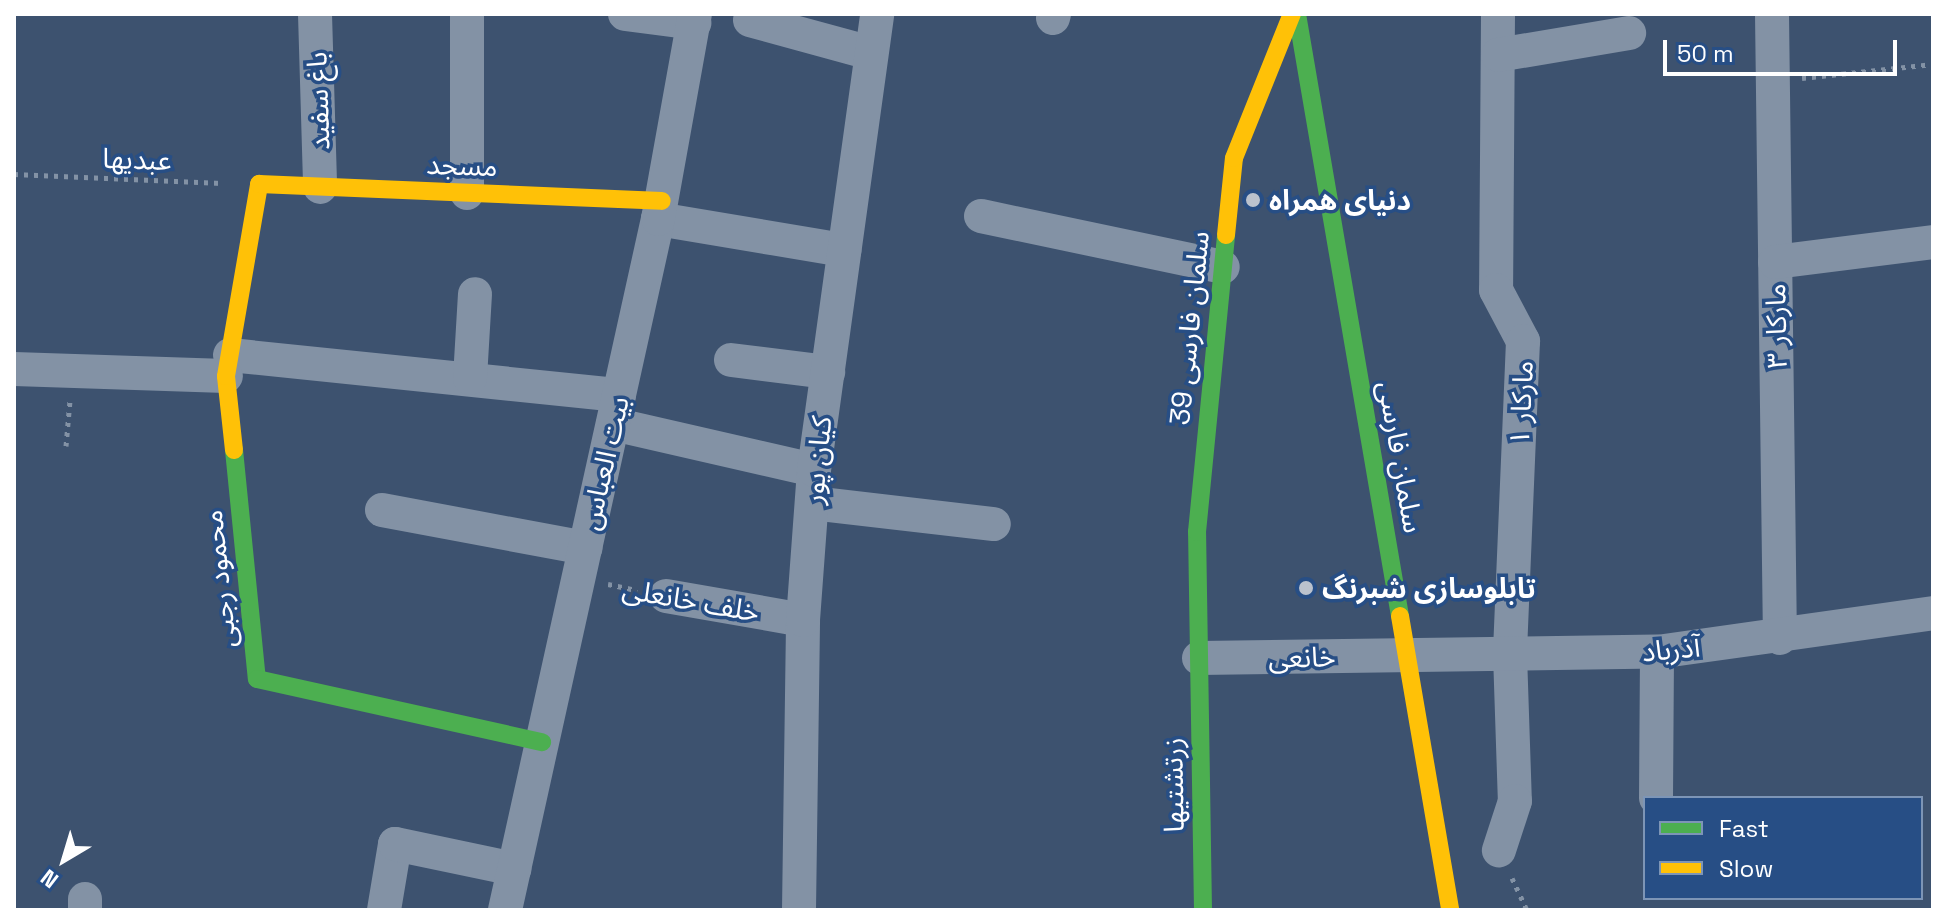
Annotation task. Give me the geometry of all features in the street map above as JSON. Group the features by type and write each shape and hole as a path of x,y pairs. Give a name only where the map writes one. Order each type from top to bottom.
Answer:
{"street":[{"name":"باغ سفید","path":"315,14 320,187"},
{"path":"467,14 467,193"},
{"path":"625,14 695,19"},
{"name":"کیان پور","path":"799,910 803,620 813,487 877,14"},
{"name":"سلمان فارسی 39","path":"1199,658 1197,532 1234,158 1294,14"},
{"name":"سلمان فارسی","path":"1294,14 1450,910"},
{"name":"مارکار ۱","path":"1498,14 1496,290 1523,341 1510,654 1515,801 1499,850"},
{"name":"مارکار ۳","path":"1772,14 1780,638"},
{"name":"بیت العباس","path":"505,910 660,210 695,19"},
{"path":"750,20 871,53"},
{"path":"1498,55 1629,33"},
{"name":"مسجد","path":"259,184 467,193 660,210"},
{"name":"محمود رجبی","path":"259,184 228,366 257,679 542,742"},
{"path":"660,210 844,250"},
{"path":"981,216 1223,267"},
{"path":"1775,262 1933,242"},
{"path":"470,378 475,294"},
{"path":"731,360 828,372"},
{"path":"14,369 73,371 228,366 470,378 616,409 813,487 994,524"},
{"path":"382,510 582,564"},
{"name":"خلف خانعلی","path":"666,596 803,620"},
{"name":"آذرباد","path":"1406,656 1657,652 1780,638 1933,613"},
{"path":"1656,796 1657,652"},
{"name":"خانعی","path":"1199,658 1406,656"},
{"name":"زرتشتیها","path":"1199,658 1203,910"},
{"path":"384,910 395,844 514,869"},
{"path":"1428,885 1441,861 1468,898"}],"path":[{"path":"1773,81 1933,64"},
{"name":"عبدیها","path":"14,174 259,184"},
{"path":"66,446 73,371"},
{"name":"خلف خانعلی","path":"582,564 666,596"}],"traffic: fast":[{"path":"1297,14 1400,616"},
{"path":"1203,910 1197,532 1226,235"},
{"path":"234,450 257,679 542,742"}],"traffic: slow":[{"path":"1226,235 1234,158 1292,14"},
{"path":"234,450 226,376 259,184 662,201"},
{"path":"1400,616 1450,910"}],"place":[{"name":"دنیای همراه","path":"1253,200"},
{"name":"تابلوسازی شبرنگ","path":"1306,588"}]}
